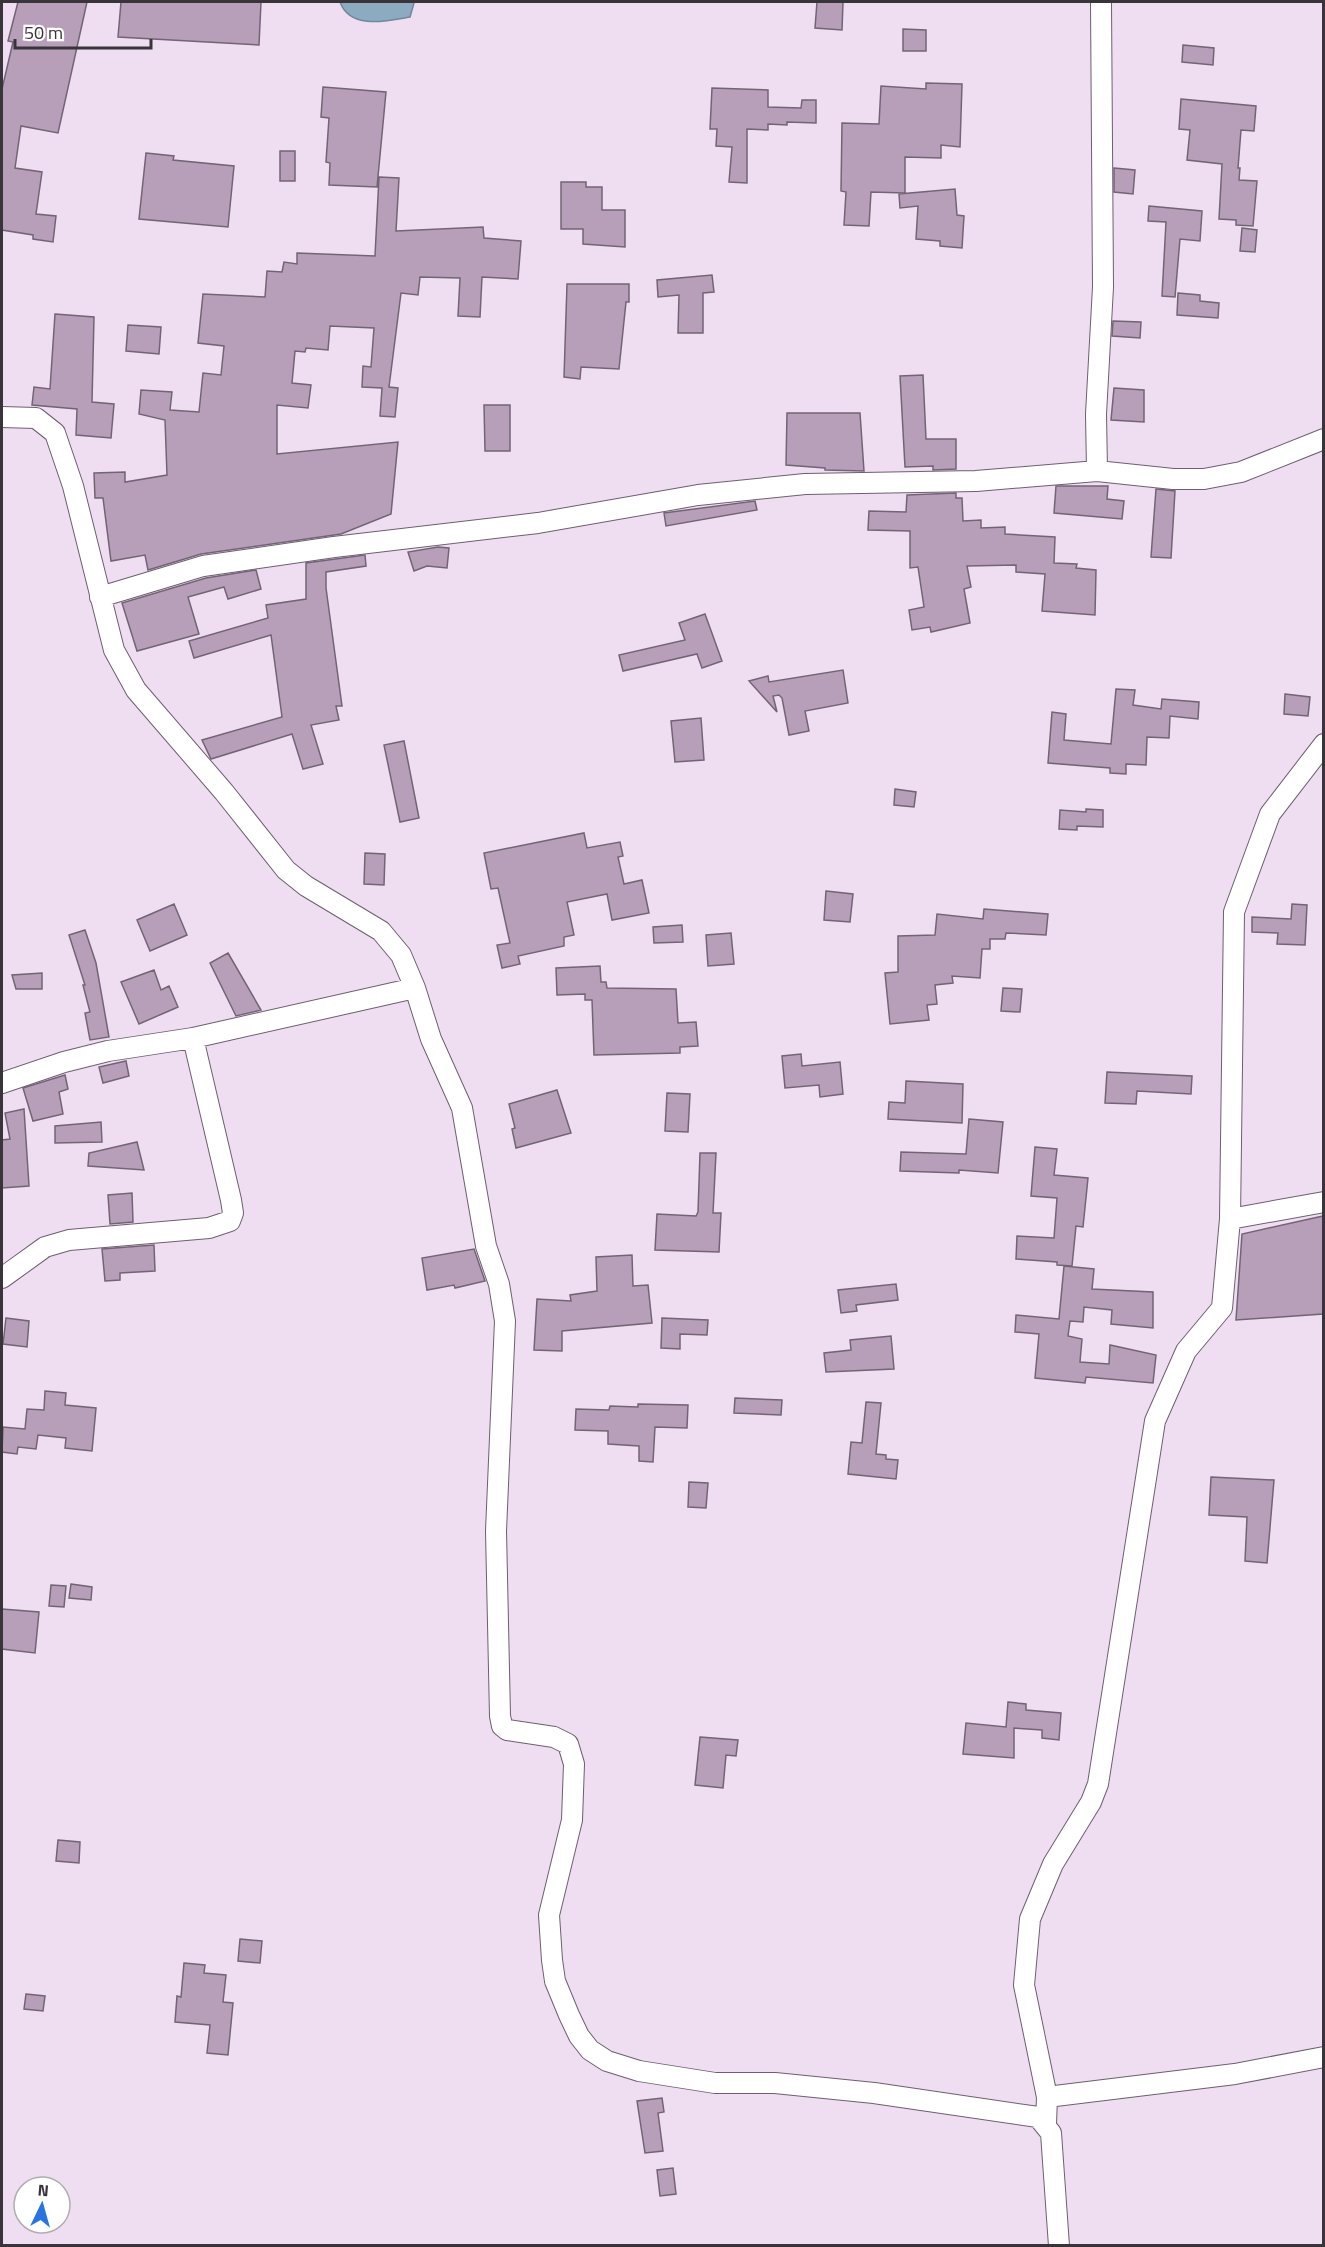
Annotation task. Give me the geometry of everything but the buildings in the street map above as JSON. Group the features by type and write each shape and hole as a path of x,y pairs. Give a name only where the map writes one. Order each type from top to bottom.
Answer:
{"street":[{"path":"1097,471 1096,414 1103,287 1101,2"},
{"path":"2,417 36,418 54,433 73,486 114,650 136,690 224,792 286,870 306,886 381,931 401,956 431,1039 462,1108 486,1246 499,1284 505,1321 496,1531 500,1716 507,1731 554,1737 568,1744 572,1757 572,1820 549,1915 555,1981 579,2036 590,2050 607,2061 639,2071 715,2083 775,2083 874,2093 960,2108 1032,2115 1046,2124"},
{"path":"100,597 203,566 334,547 429,538 538,523 698,495 805,484 976,481 1097,471 1173,479 1204,479 1241,472 1323,439"},
{"path":"1059,2246 1051,2138 1046,2124 1047,2097 1024,1985 1030,1919 1053,1864 1091,1802 1098,1784 1155,1421 1186,1351 1222,1308 1230,1219 1234,912 1269,814 1323,744"},
{"path":"2,1083 86,1056 193,1038 414,988"},
{"path":"2,1278 53,1244 69,1240 208,1228 230,1221 233,1213 231,1200 193,1038"},
{"path":"1230,1219 1323,1202"},
{"path":"1047,2097 1235,2074 1323,2057"}],"water":[{"path":"340,2 414,3 410,17 370,22 352,17"}]}
